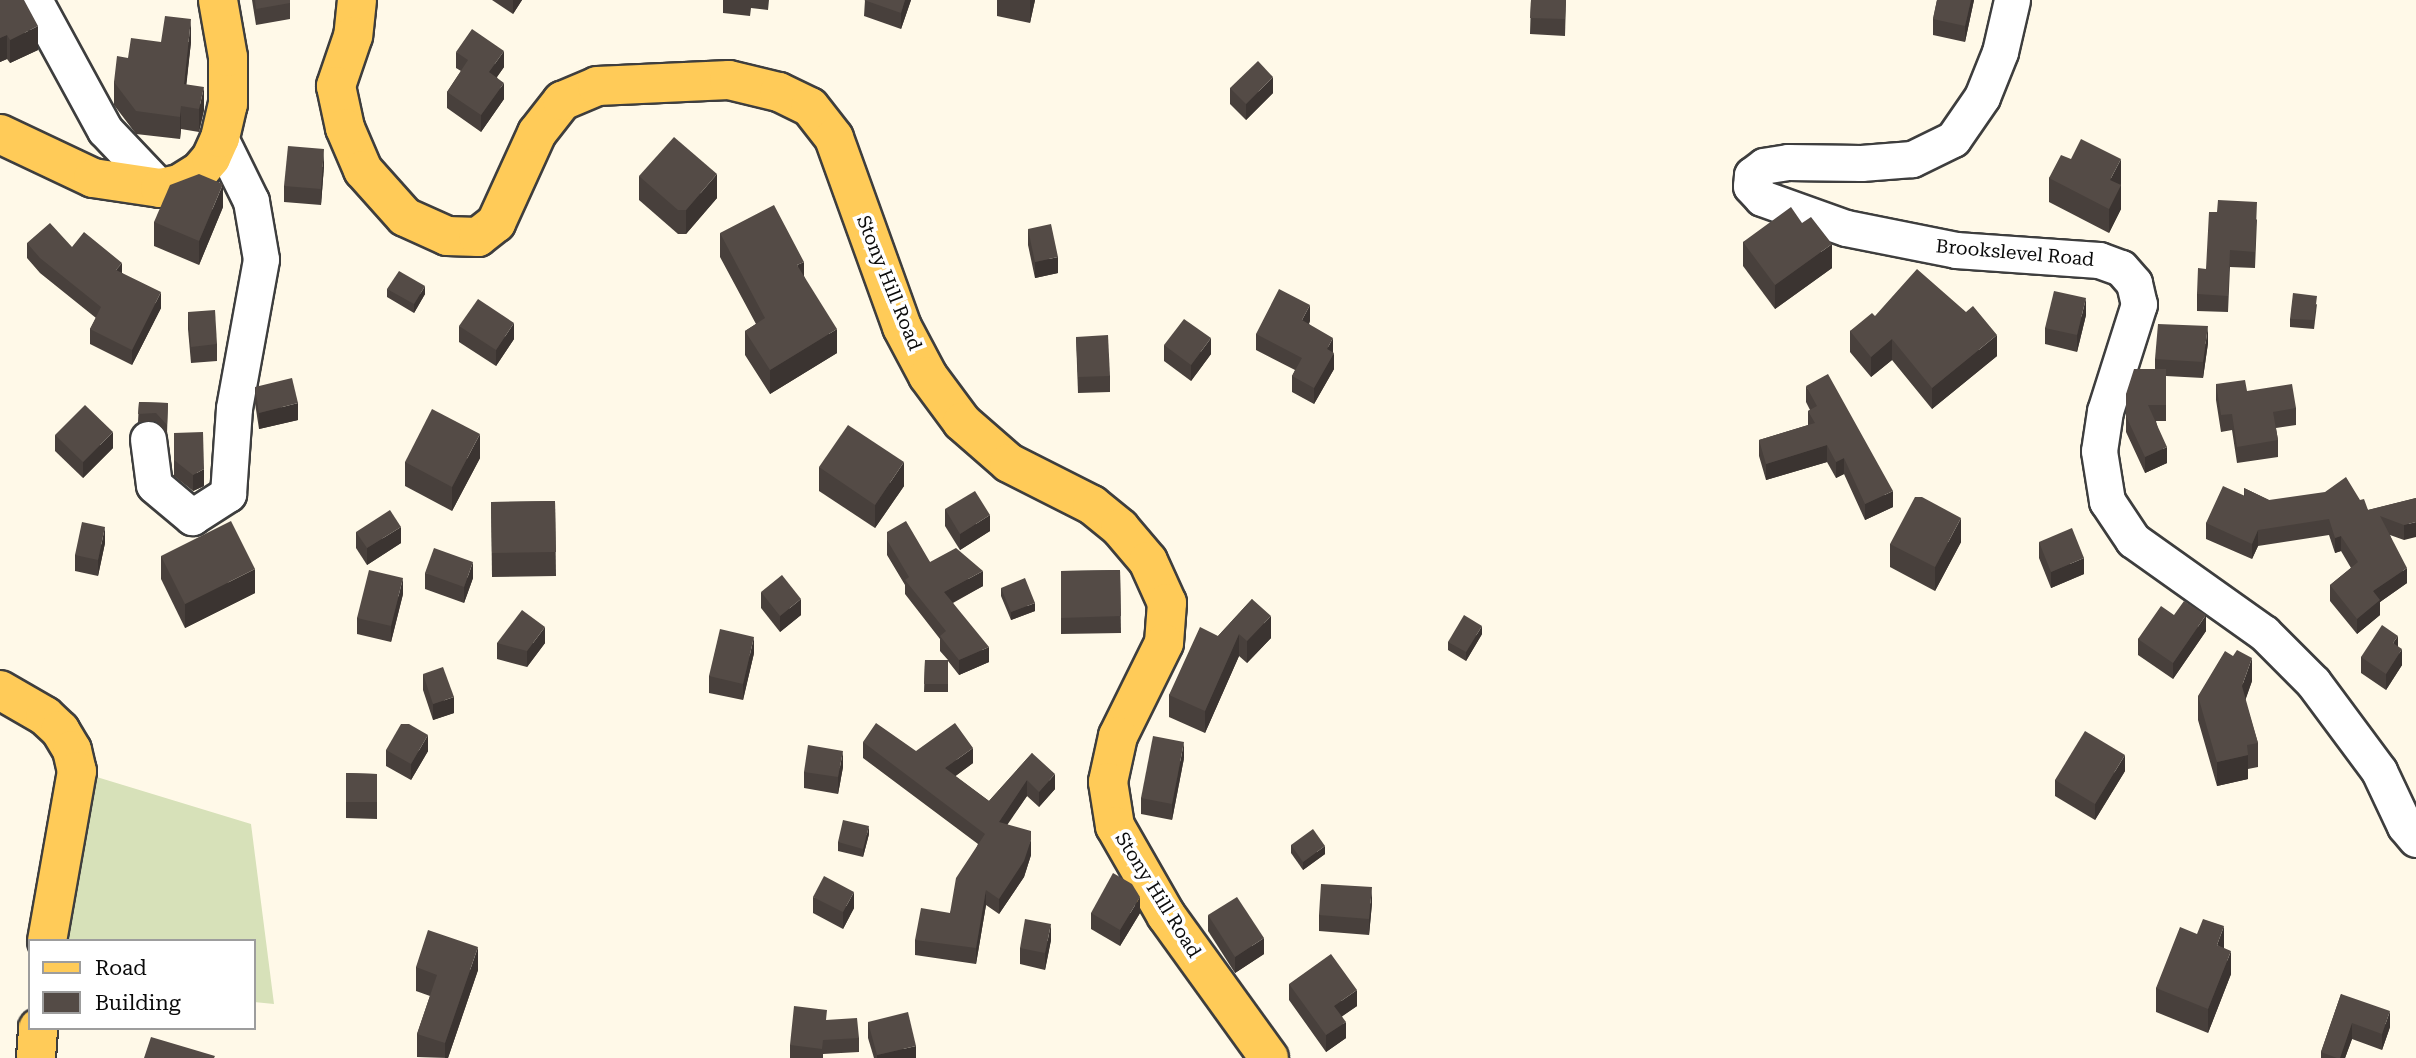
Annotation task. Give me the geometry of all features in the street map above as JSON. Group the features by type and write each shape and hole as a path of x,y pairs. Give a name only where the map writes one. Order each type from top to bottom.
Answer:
{"main road":[{"path":"0,134 93,178 160,188 179,184 200,171 220,138 228,104 228,57 218,0"},
{"name":"Stony Hill Road","path":"357,0 354,36 336,86 345,128 363,170 405,217 447,236 478,237 496,223 537,133 562,101 597,86 729,80 779,92 810,107 834,138 902,327 942,395 962,422 1009,463 1092,505 1120,528 1148,561 1167,603 1164,643 1118,736 1108,782 1115,826 1166,915 1269,1058"},
{"path":"0,690 45,716 60,730 72,750 77,771 47,939"},
{"path":"36,1058 38,1030"}],"street":[{"path":"34,0 106,130 160,188"},
{"name":"Brookslevel Road","path":"2012,0 2000,52 1982,97 1953,139 1912,159 1861,163 1788,162 1764,166 1752,176 1751,186 1762,198 1846,228 1956,250 2099,260 2121,268 2134,284 2139,304 2105,411 2099,451 2107,500 2133,540 2264,634 2313,682 2379,771 2405,825 2416,839"},
{"path":"148,439 154,485 192,516 228,494 234,408 261,259 251,201 220,138"}],"green space":[{"path":"77,771 251,824 274,1004 256,1002 256,939 47,939"}],"building":[{"path":"0,0 24,0 38,26 10,40 7,35 0,38"},
{"path":"255,0 290,0 290,3 256,9"},
{"path":"864,0 905,0 901,13"},
{"path":"1531,0 1566,0 1565,19 1530,18"},
{"path":"1937,0 1971,0 1965,26 1933,19"},
{"path":"165,16 191,19 184,84 204,87 199,109 181,106 180,117 136,111 114,82 117,56 128,58 131,38 161,42"},
{"path":"472,29 504,51 489,72 504,83 481,115 447,92 468,60 456,52"},
{"path":"1258,61 1273,77 1246,104 1230,88"},
{"path":"674,137 717,174 686,210 678,210 639,176"},
{"path":"2081,139 2121,159 2110,180 2121,185 2109,209 2049,178 2061,155 2071,159"},
{"path":"288,146 324,149 321,189 284,186"},
{"path":"199,174 223,184 199,241 154,222 170,185"},
{"path":"2218,200 2257,202 2255,252 2230,250 2228,296 2197,294 2198,268 2206,269 2209,212 2217,212"},
{"path":"774,205 804,262 797,265 837,329 770,370 745,331 765,318 720,233"},
{"path":"1791,207 1802,223 1811,217 1832,244 1775,285 1743,242"},
{"path":"50,223 72,247 84,232 122,263 116,270 161,292 132,350 90,329 101,307 40,258 27,243"},
{"path":"1051,224 1058,257 1035,262 1028,229"},
{"path":"1917,269 1966,312 1973,306 1997,335 1932,388 1892,339 1871,357 1850,331 1872,313 1875,316"},
{"path":"399,271 425,286 414,304 387,289"},
{"path":"1279,289 1310,305 1302,320 1333,338 1327,349 1334,353 1314,388 1292,376 1302,358 1256,334"},
{"path":"2054,291 2086,298 2077,335 2045,328"},
{"path":"2293,293 2317,296 2314,320 2290,319"},
{"path":"478,299 514,323 496,350 459,326"},
{"path":"215,310 217,344 191,347 188,312"},
{"path":"1184,319 1211,338 1191,365 1164,345"},
{"path":"2158,324 2208,326 2203,362 2155,359"},
{"path":"1108,335 1110,376 1078,377 1076,337"},
{"path":"2134,369 2166,369 2166,405 2148,405 2167,447 2145,457 2126,416 2126,394"},
{"path":"1828,374 1893,491 1865,504 1844,458 1836,462 1827,445 1766,464 1759,440 1815,423 1808,411 1817,406 1806,386"},
{"path":"292,378 298,403 259,413 255,387"},
{"path":"2245,380 2247,391 2292,384 2296,408 2273,412 2278,440 2237,447 2232,414 2221,415 2216,384"},
{"path":"139,402 168,403 167,425 156,413 138,414"},
{"path":"85,405 113,432 83,462 55,435"},
{"path":"432,409 480,434 452,487 405,462"},
{"path":"848,425 904,462 875,505 819,467"},
{"path":"203,432 204,469 193,475 174,460 174,433"},
{"path":"2346,477 2360,500 2364,499 2368,510 2416,498 2416,522 2404,525 2380,516 2407,568 2373,591 2380,600 2357,619 2330,585 2358,562 2341,536 2335,538 2329,519 2258,530 2252,544 2206,523 2223,486 2245,496 2244,488 2269,500 2325,492"},
{"path":"975,491 990,515 960,534 945,509"},
{"path":"1915,497 1922,497 1961,518 1935,567 1890,544"},
{"path":"555,501 556,552 492,553 491,502"},
{"path":"390,510 401,527 367,548 356,532"},
{"path":"231,521 255,569 185,604 161,556"},
{"path":"906,521 930,562 956,548 983,571 944,592 989,647 959,660 940,636 946,631 905,580 909,577 887,540 887,532"},
{"path":"82,522 105,527 98,560 75,555"},
{"path":"2072,528 2084,558 2051,572 2039,542"},
{"path":"434,548 473,562 464,587 425,573"},
{"path":"369,570 403,578 391,626 357,618"},
{"path":"1120,570 1121,616 1061,618 1061,571"},
{"path":"782,575 801,599 780,616 761,592"},
{"path":"1025,578 1035,603 1011,612 1001,588"},
{"path":"1252,599 1271,616 1247,641 1239,634 1205,711 1169,695 1200,627 1218,636"},
{"path":"2184,601 2206,615 2173,663 2138,639 2161,606 2174,615"},
{"path":"522,610 545,627 527,651 497,643"},
{"path":"1464,615 1482,626 1466,652 1448,642"},
{"path":"2382,625 2398,636 2393,643 2402,649 2386,674 2361,657"},
{"path":"720,629 754,637 743,684 709,676"},
{"path":"2237,650 2252,658 2242,686 2258,743 2247,745 2248,755 2217,762 2198,696 2225,651 2233,656"},
{"path":"925,660 948,660 948,684 924,684"},
{"path":"443,667 454,697 433,704 423,674"},
{"path":"876,723 916,751 955,723 973,748 945,768 989,801 1032,753 1055,774 1039,792 1027,780 999,822 1031,831 1031,840 1024,861 999,899 986,890 976,948 915,940 921,908 950,913 956,878 985,834 863,742"},
{"path":"401,724 409,724 428,735 411,764 386,750"},
{"path":"2085,731 2125,755 2095,804 2055,780"},
{"path":"1153,736 1184,742 1172,804 1141,798"},
{"path":"808,745 843,751 838,777 804,772"},
{"path":"346,773 377,774 377,802 346,802"},
{"path":"843,820 869,826 863,849 838,842"},
{"path":"1313,829 1325,846 1303,862 1291,845"},
{"path":"1113,873 1132,884 1140,897 1120,930 1091,913"},
{"path":"824,876 854,892 843,912 813,897"},
{"path":"1321,884 1372,887 1369,919 1319,915"},
{"path":"1237,897 1264,938 1235,957 1208,915"},
{"path":"1025,919 1051,924 1045,953 1020,948"},
{"path":"2203,919 2224,926 2217,945 2231,951 2208,1009 2156,988 2180,927 2197,934"},
{"path":"428,930 478,947 445,1043 417,1034 437,975 416,967"},
{"path":"1331,954 1357,990 1334,1006 1346,1022 1326,1035 1289,984"},
{"path":"2341,994 2390,1011 2382,1034 2352,1023 2340,1058 2337,1058 2321,1052"},
{"path":"794,1006 827,1010 826,1020 857,1018 859,1038 823,1040 822,1049 790,1045"},
{"path":"908,1012 916,1046 877,1055 868,1022"},
{"path":"151,1037 215,1056 144,1058"}]}
